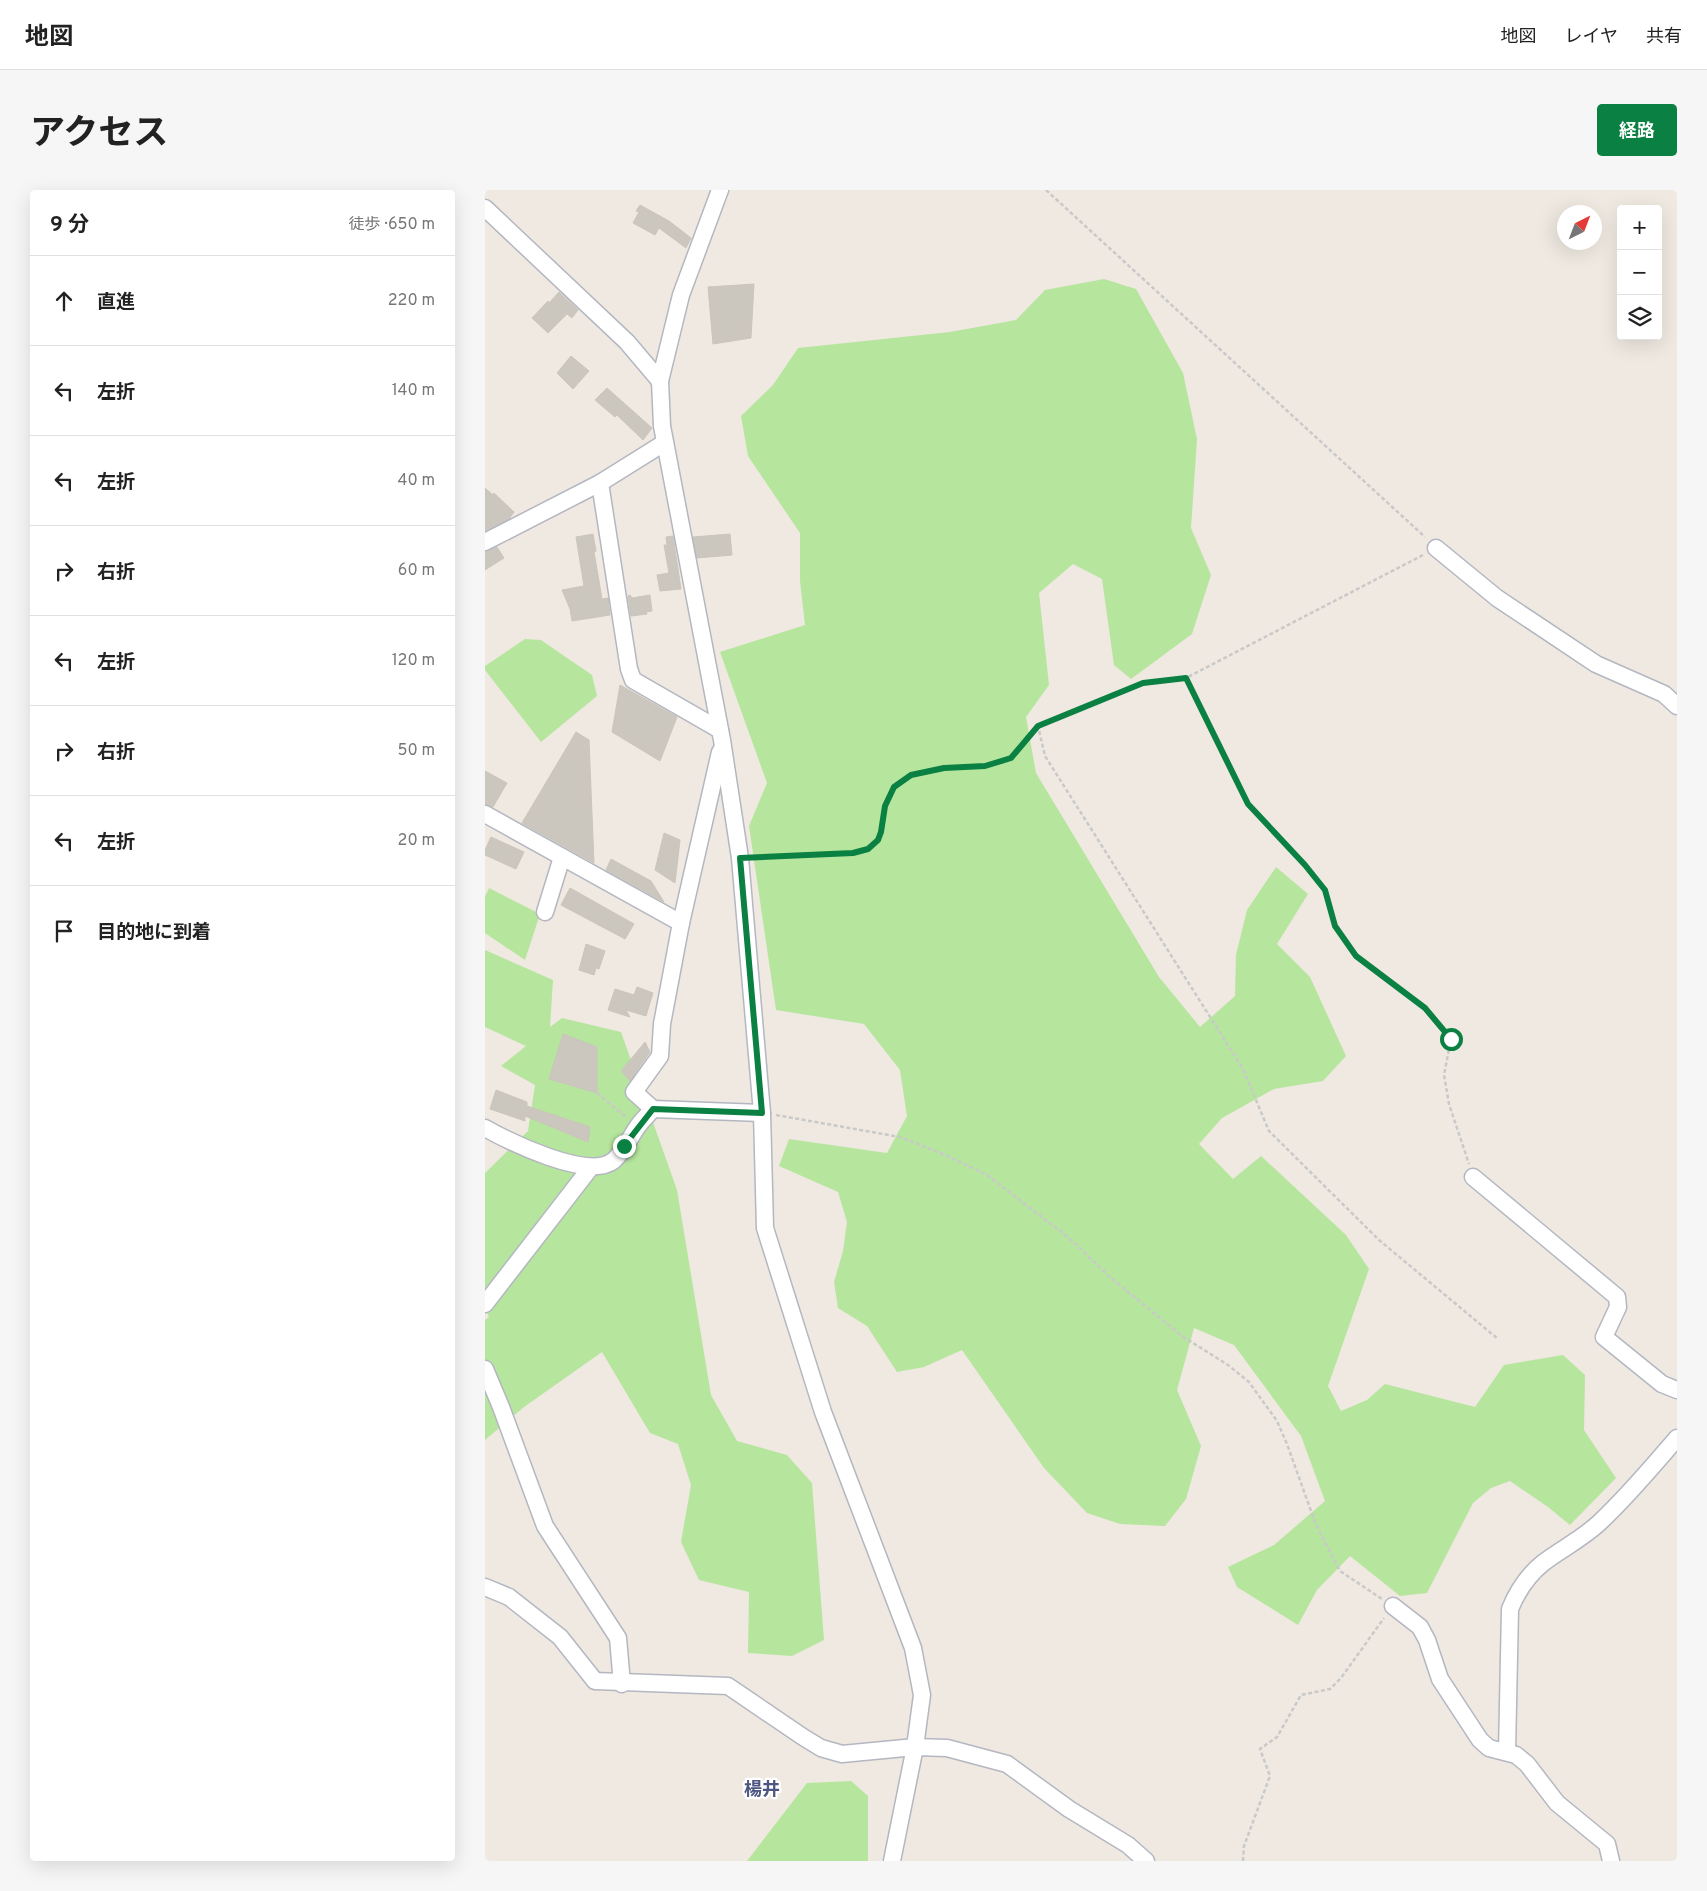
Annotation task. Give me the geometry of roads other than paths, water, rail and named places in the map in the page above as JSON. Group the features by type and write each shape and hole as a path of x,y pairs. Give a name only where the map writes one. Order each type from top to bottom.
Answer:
{"street":[{"path":"720,190 681,295 660,381 661,426 721,735 740,858 762,1113 765,1228 823,1412 913,1648 922,1695 915,1747 892,1861"},
{"path":"485,208 627,342 660,381"},
{"path":"485,542 600,482 664,443"},
{"path":"600,482 629,669 633,680 721,735"},
{"path":"1436,548 1497,598 1596,664 1664,694 1677,706"},
{"path":"721,735 681,923 662,1024 660,1056 633,1092 653,1109 762,1113"},
{"path":"485,814 681,923"},
{"path":"545,912 562,856"},
{"path":"485,1128 503,1138 545,1155 591,1167 613,1161 638,1126 653,1109"},
{"path":"485,1304 591,1167"},
{"path":"1473,1177 1617,1297 1618,1307 1604,1336 1662,1384 1677,1390"},
{"path":"485,1369 545,1526 618,1638 622,1684"},
{"path":"1507,1752 1510,1610 1518,1590 1542,1564 1578,1541 1599,1522 1655,1464 1677,1438"},
{"path":"485,1586 509,1597 560,1638 595,1681 622,1684 728,1686 803,1738 821,1748 842,1754 915,1747 947,1748 1007,1764 1069,1809 1129,1845 1146,1861"},
{"path":"1393,1606 1420,1626 1427,1640 1440,1678 1480,1740 1489,1748 1516,1755 1527,1764 1557,1803 1607,1844 1611,1861"}],"district":[{"name":"楊井","path":"762,1790"}]}
